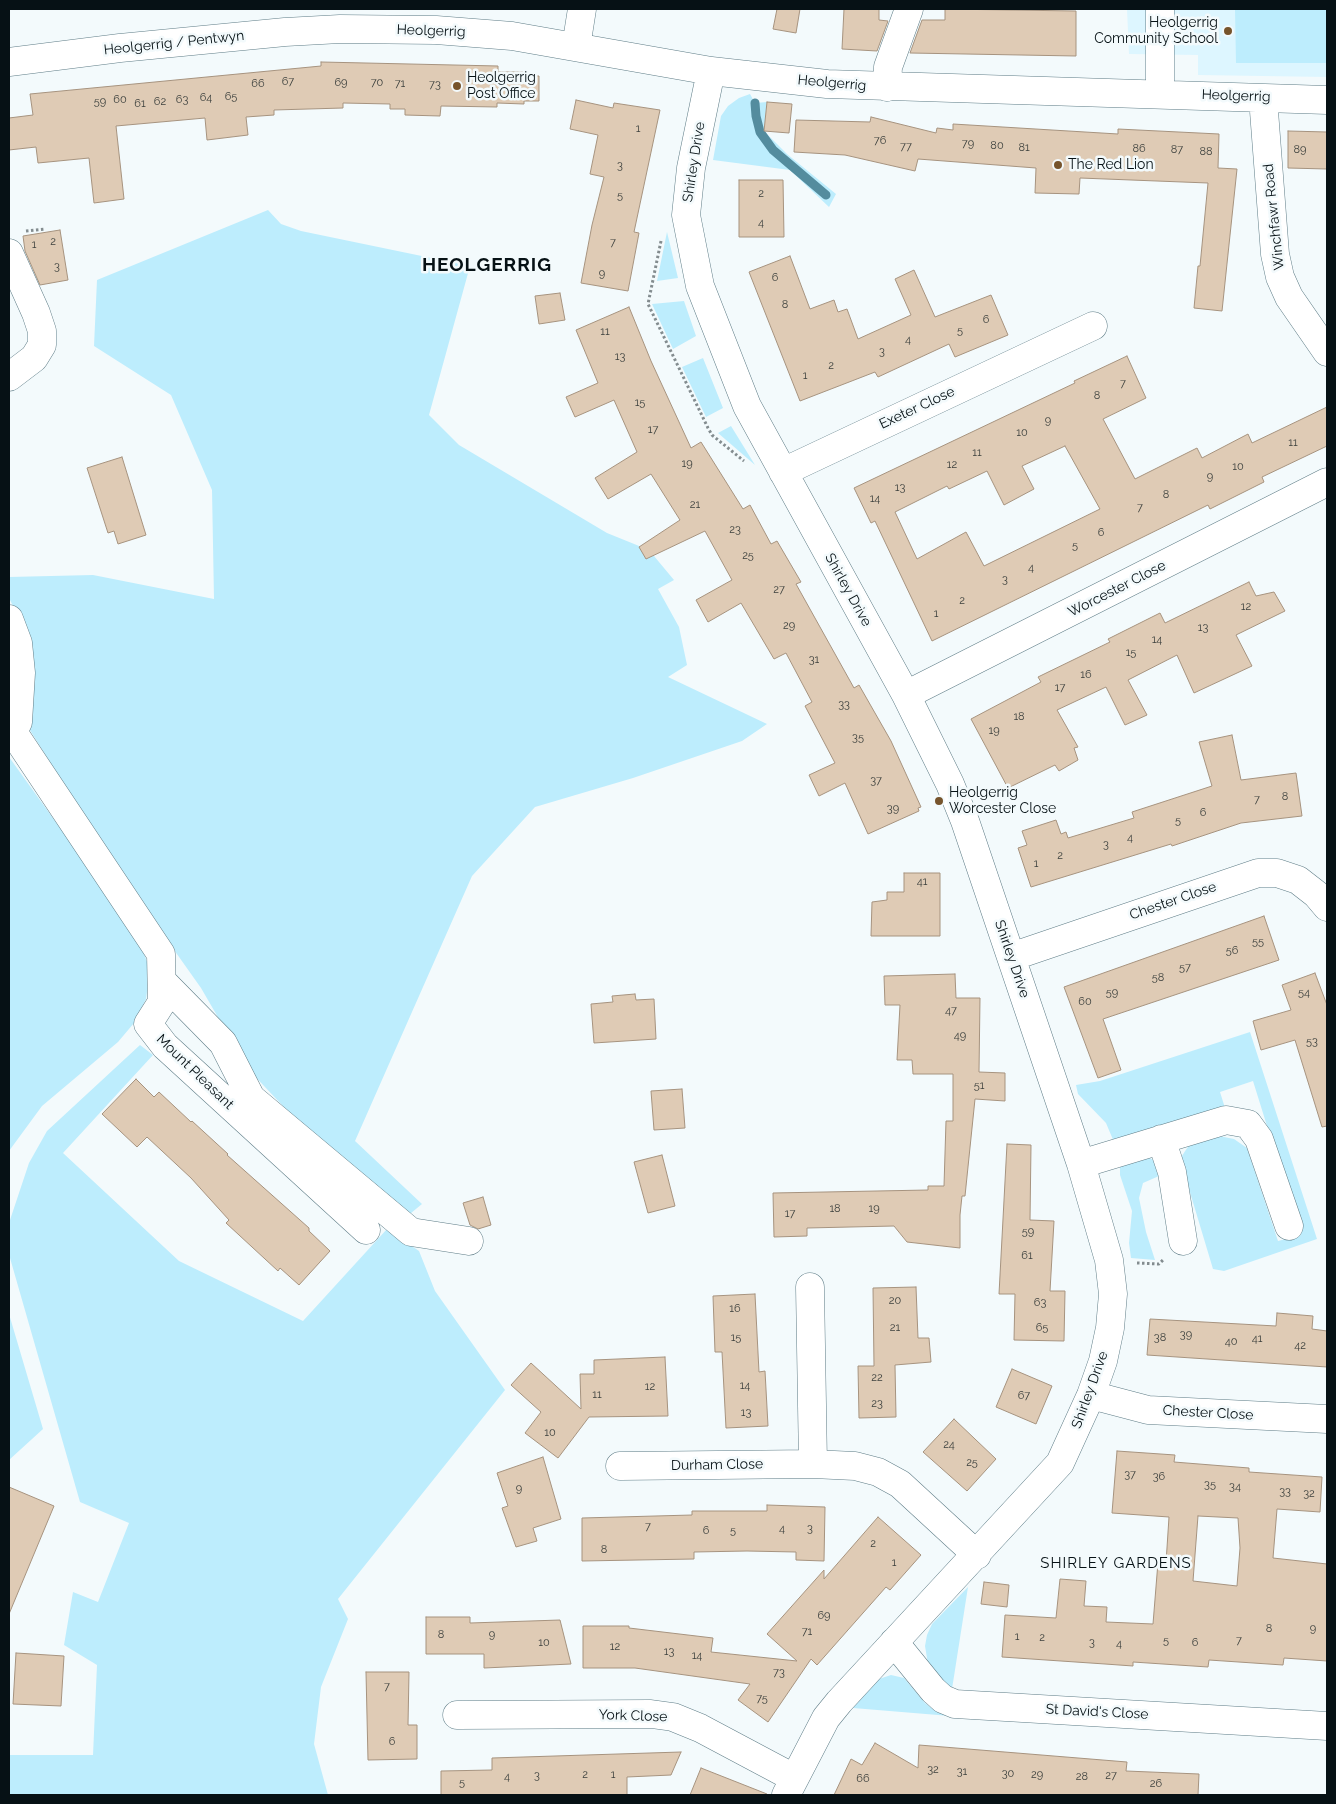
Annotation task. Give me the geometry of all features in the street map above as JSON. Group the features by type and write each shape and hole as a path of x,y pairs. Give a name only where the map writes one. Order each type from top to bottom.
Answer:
{"street":[{"path":"576,47 582,9"},
{"path":"887,87 888,67 909,9"},
{"path":"1160,9 1160,93"},
{"name":"Heolgerrig","path":"340,30 436,30 512,36 711,71 827,84 1160,93 1327,100"},
{"name":"Heolgerrig / Pentwyn","path":"9,62 120,48 285,32 340,30"},
{"name":"Shirley Drive","path":"711,71 691,168 686,215 700,286 719,339 747,406 906,696 950,784 965,821 1012,957 1081,1164 1109,1260 1113,1294 1110,1328 1103,1361 1091,1395 1060,1463 826,1718 790,1787"},
{"name":"Winchfawr Road","path":"1264,98 1275,254 1280,277 1289,297 1327,352"},
{"path":"9,253 42,331 42,345 34,358 9,377"},
{"name":"Exeter Close","path":"783,472 1047,336 1093,326"},
{"name":"Worcester Close","path":"906,696 1327,482"},
{"path":"9,619 18,643 21,673 18,722 11,732"},
{"name":"Mount Pleasant","path":"11,732 161,954 162,1002 148,1024 164,1046 366,1230"},
{"name":"Chester Close","path":"1012,957 1258,873 1277,873 1298,880 1316,894 1327,907"},
{"path":"162,981 223,1043 250,1098 411,1232 469,1241"},
{"path":"1081,1164 1226,1120 1248,1124 1259,1139 1289,1226"},
{"path":"1161,1139 1172,1172 1183,1241"},
{"path":"810,1287 814,1464"},
{"name":"Chester Close","path":"1091,1395 1148,1410 1327,1420"},
{"name":"Durham Close","path":"620,1466 814,1464 855,1466 878,1472 900,1484 977,1555"},
{"name":"St David's Close","path":"894,1642 933,1690 944,1699 955,1704 1327,1726"},
{"name":"York Close","path":"457,1715 651,1714 673,1717 700,1728 790,1787"}],"path":[{"path":"662,239 648,304 712,435 747,463"},
{"path":"1130,1262 1159,1264"}],"shaded area":[{"name":"Heolgerrig Community School","path":"1127,9 1327,9 1327,77 1198,75 1198,55 1129,54"},
{"path":"1235,9 1327,9 1327,63 1236,63"},
{"path":"750,94 755,103 767,102 764,131 787,154 836,194 829,207 790,170 713,160 721,116 728,106 739,98"},
{"path":"268,210 281,224 301,231 470,266 429,415 459,445 607,533 649,550 674,580 658,589 679,627 687,665 668,677 767,724 742,741 633,778 535,807 472,876 355,1141 422,1204 405,1218 316,1141 248,1069 201,988 116,868 28,727 15,610 9,598 9,577 93,575 214,599 212,490 171,395 94,346 97,280"},
{"path":"667,232 678,278 657,281"},
{"path":"684,301 696,336 673,349 652,304"},
{"path":"703,358 723,408 706,417 682,367"},
{"path":"731,426 755,465 718,433"},
{"path":"9,757 137,935 150,970 146,999 134,1023 118,1042 42,1106 9,1151"},
{"path":"1250,1032 1317,1239 1224,1271 1213,1269 1180,1159 1191,1142 1214,1135 1234,1139 1247,1148 1278,1241 1301,1235 1253,1081 1220,1092 1225,1108 1114,1142 1106,1123 1078,1094 1076,1085 1100,1081"},
{"path":"140,1045 153,1055 63,1153 179,1261 303,1321 387,1229 419,1251 435,1291 505,1390 338,1599 348,1619 321,1687 314,1744 328,1795 9,1795 9,1755 93,1755 97,1665 64,1645 73,1592 98,1602 129,1523 80,1502 10,1258 9,1223 29,1163 47,1131"},
{"path":"1148,1157 1160,1164 1159,1176 1143,1183 1139,1198 1146,1232 1155,1260 1131,1258 1129,1243 1132,1211 1120,1175 1120,1165"},
{"path":"9,1314 43,1429 9,1460"},
{"path":"968,1587 952,1689 944,1686 928,1664 925,1646 932,1624"},
{"path":"891,1675 904,1678 925,1703 937,1712 950,1716 853,1708 879,1679"}],"building":[{"path":"777,9 800,9 796,33 773,29"},
{"path":"844,9 879,9 879,20 888,21 877,51 842,49"},
{"path":"945,9 1076,11 1076,56 910,53 922,20 945,20"},
{"path":"321,62 498,66 498,72 525,72 525,76 539,76 539,101 524,101 524,104 497,103 497,107 441,106 440,116 405,115 405,109 390,109 390,104 343,103 343,108 274,110 274,115 246,117 248,135 207,140 205,118 116,126 124,199 94,203 89,158 38,163 36,147 9,150 9,118 33,115 30,94 321,66"},
{"path":"576,100 613,108 614,103 660,110 634,232 639,233 628,291 581,283 592,225 604,177 590,174 598,135 570,129"},
{"path":"767,102 792,104 789,133 764,131"},
{"path":"871,117 936,133 937,128 953,130 953,124 1118,134 1118,129 1219,134 1218,168 1237,169 1222,311 1194,308 1208,183 1080,178 1079,194 1035,193 1036,168 918,159 915,171 845,155 794,152 796,120 870,122"},
{"path":"1288,131 1327,132 1327,169 1288,168"},
{"path":"739,180 783,180 784,237 739,237"},
{"path":"60,230 68,280 40,285 25,251 23,236"},
{"path":"790,256 810,309 834,300 838,312 847,309 858,339 911,315 895,279 914,270 935,317 991,295 1008,335 955,357 949,344 878,377 875,372 800,401 749,272"},
{"path":"560,293 565,320 539,324 535,296"},
{"path":"629,307 651,361 691,448 701,442 743,509 750,505 771,544 777,541 801,582 796,584 854,688 859,685 891,741 921,807 918,808 919,811 868,834 845,783 819,796 809,775 835,763 805,706 812,702 786,653 774,659 741,603 708,622 696,600 732,580 705,531 646,559 639,547 680,520 651,474 608,499 595,478 637,452 614,400 575,417 566,397 598,383 576,330"},
{"path":"1127,356 1146,398 1103,419 1135,479 1197,448 1202,458 1248,434 1252,443 1327,407 1327,446 1262,477 1264,482 1210,509 1208,505 932,641 875,521 871,523 854,488 1075,383 1074,381","holes":["1065,446 1100,509 984,566 966,532 917,559 895,512 947,486 949,489 987,471 1004,505 1034,489 1022,466"]},
{"path":"122,457 146,535 118,544 114,531 108,533 87,468"},
{"path":"1249,582 1256,596 1274,592 1285,611 1236,635 1252,666 1194,693 1177,655 1128,680 1147,715 1125,725 1106,687 1057,710 1078,747 1074,748 1078,760 1059,771 1055,765 1008,788 971,719 1041,682 1038,677 1110,642 1108,639 1160,613 1165,623"},
{"path":"1232,735 1241,780 1296,773 1302,816 1241,823 1172,846 1171,844 1031,887 1018,848 1027,845 1022,831 1056,820 1061,834 1066,832 1068,838 1134,818 1132,812 1212,786 1199,742"},
{"path":"904,873 940,873 940,936 871,936 872,902 887,900 887,892 904,892"},
{"path":"1264,916 1279,960 1103,1019 1121,1070 1098,1078 1064,987"},
{"path":"1315,973 1327,1005 1327,1126 1322,1127 1295,1040 1261,1050 1253,1021 1291,1010 1282,985"},
{"path":"955,974 956,998 980,998 979,1072 1005,1073 1005,1101 975,1099 965,1196 962,1196 960,1215 960,1248 907,1242 894,1226 807,1228 807,1236 774,1237 773,1193 928,1190 928,1186 944,1186 946,1121 953,1121 953,1074 913,1074 912,1060 897,1060 900,1005 885,1005 884,976"},
{"path":"635,994 636,1000 654,999 656,1039 594,1043 591,1004 613,1002 612,996"},
{"path":"136,1079 154,1097 159,1092 192,1121 309,1228 309,1231 330,1251 299,1285 280,1268 278,1271 226,1223 229,1220 191,1178 147,1137 137,1147 102,1114"},
{"path":"682,1089 685,1128 654,1130 651,1091"},
{"path":"1007,1144 1031,1145 1030,1220 1054,1221 1050,1291 1065,1291 1064,1341 1014,1340 1015,1294 999,1294"},
{"path":"662,1155 675,1206 648,1213 634,1162"},
{"path":"483,1197 491,1225 478,1229 470,1225 463,1203"},
{"path":"916,1287 918,1338 929,1338 931,1362 895,1365 896,1417 859,1418 858,1366 874,1366 873,1288"},
{"path":"755,1294 759,1372 765,1371 768,1426 726,1428 722,1352 715,1352 713,1296"},
{"path":"1277,1313 1313,1316 1312,1329 1327,1331 1327,1367 1147,1355 1150,1319 1276,1326"},
{"path":"665,1357 668,1416 589,1417 558,1458 525,1433 541,1412 511,1385 531,1363 581,1409 580,1374 594,1374 594,1360"},
{"path":"1012,1369 1052,1386 1036,1424 996,1407"},
{"path":"954,1419 996,1459 967,1491 923,1452"},
{"path":"1117,1451 1175,1455 1174,1462 1249,1468 1249,1472 1322,1477 1320,1512 1277,1509 1273,1558 1327,1564 1327,1661 1284,1658 1283,1665 1209,1660 1208,1667 1133,1662 1133,1666 1002,1657 1005,1615 1056,1618 1060,1579 1086,1581 1084,1606 1107,1607 1106,1622 1153,1624 1158,1562 1166,1563 1169,1517 1112,1513","holes":["1198,1516 1238,1518 1240,1548 1237,1586 1193,1581"]},
{"path":"543,1457 561,1519 533,1528 537,1541 516,1547 502,1508 508,1506 497,1473"},
{"path":"9,1487 54,1506 9,1614"},
{"path":"767,1505 825,1507 824,1561 796,1560 796,1552 747,1551 694,1552 694,1559 582,1561 582,1518 692,1515 692,1511 767,1511"},
{"path":"878,1517 921,1555 890,1590 886,1587 817,1665 811,1659 768,1722 738,1700 750,1684 635,1668 583,1668 583,1626 629,1626 629,1628 713,1638 711,1652 797,1661 767,1634 824,1570 824,1579"},
{"path":"984,1582 1009,1585 1007,1607 981,1604"},
{"path":"426,1617 470,1617 470,1623 560,1620 571,1664 484,1668 484,1654 426,1654"},
{"path":"16,1653 64,1656 61,1706 13,1704"},
{"path":"366,1672 409,1672 408,1725 417,1725 417,1759 368,1760"},
{"path":"875,1743 918,1768 919,1745 1127,1762 1126,1771 1199,1774 1198,1795 834,1795 851,1759 862,1765"},
{"path":"681,1752 671,1775 627,1777 627,1795 441,1795 441,1771 492,1770 492,1758"},
{"path":"701,1768 767,1794 690,1795"}],"waterway":[{"path":"755,103 760,132 773,150 826,195"}],"place":[{"name":"Heolgerrig Community School","path":"1228,31"},
{"name":"Heolgerrig Post Office","path":"457,86"},
{"name":"The Red Lion","path":"1058,165"},
{"name":"Heolgerrig Worcester Close","path":"939,801"}],"district":[{"name":"HEOLGERRIG","path":"487,265"},
{"name":"SHIRLEY GARDENS","path":"1116,1563"}]}
